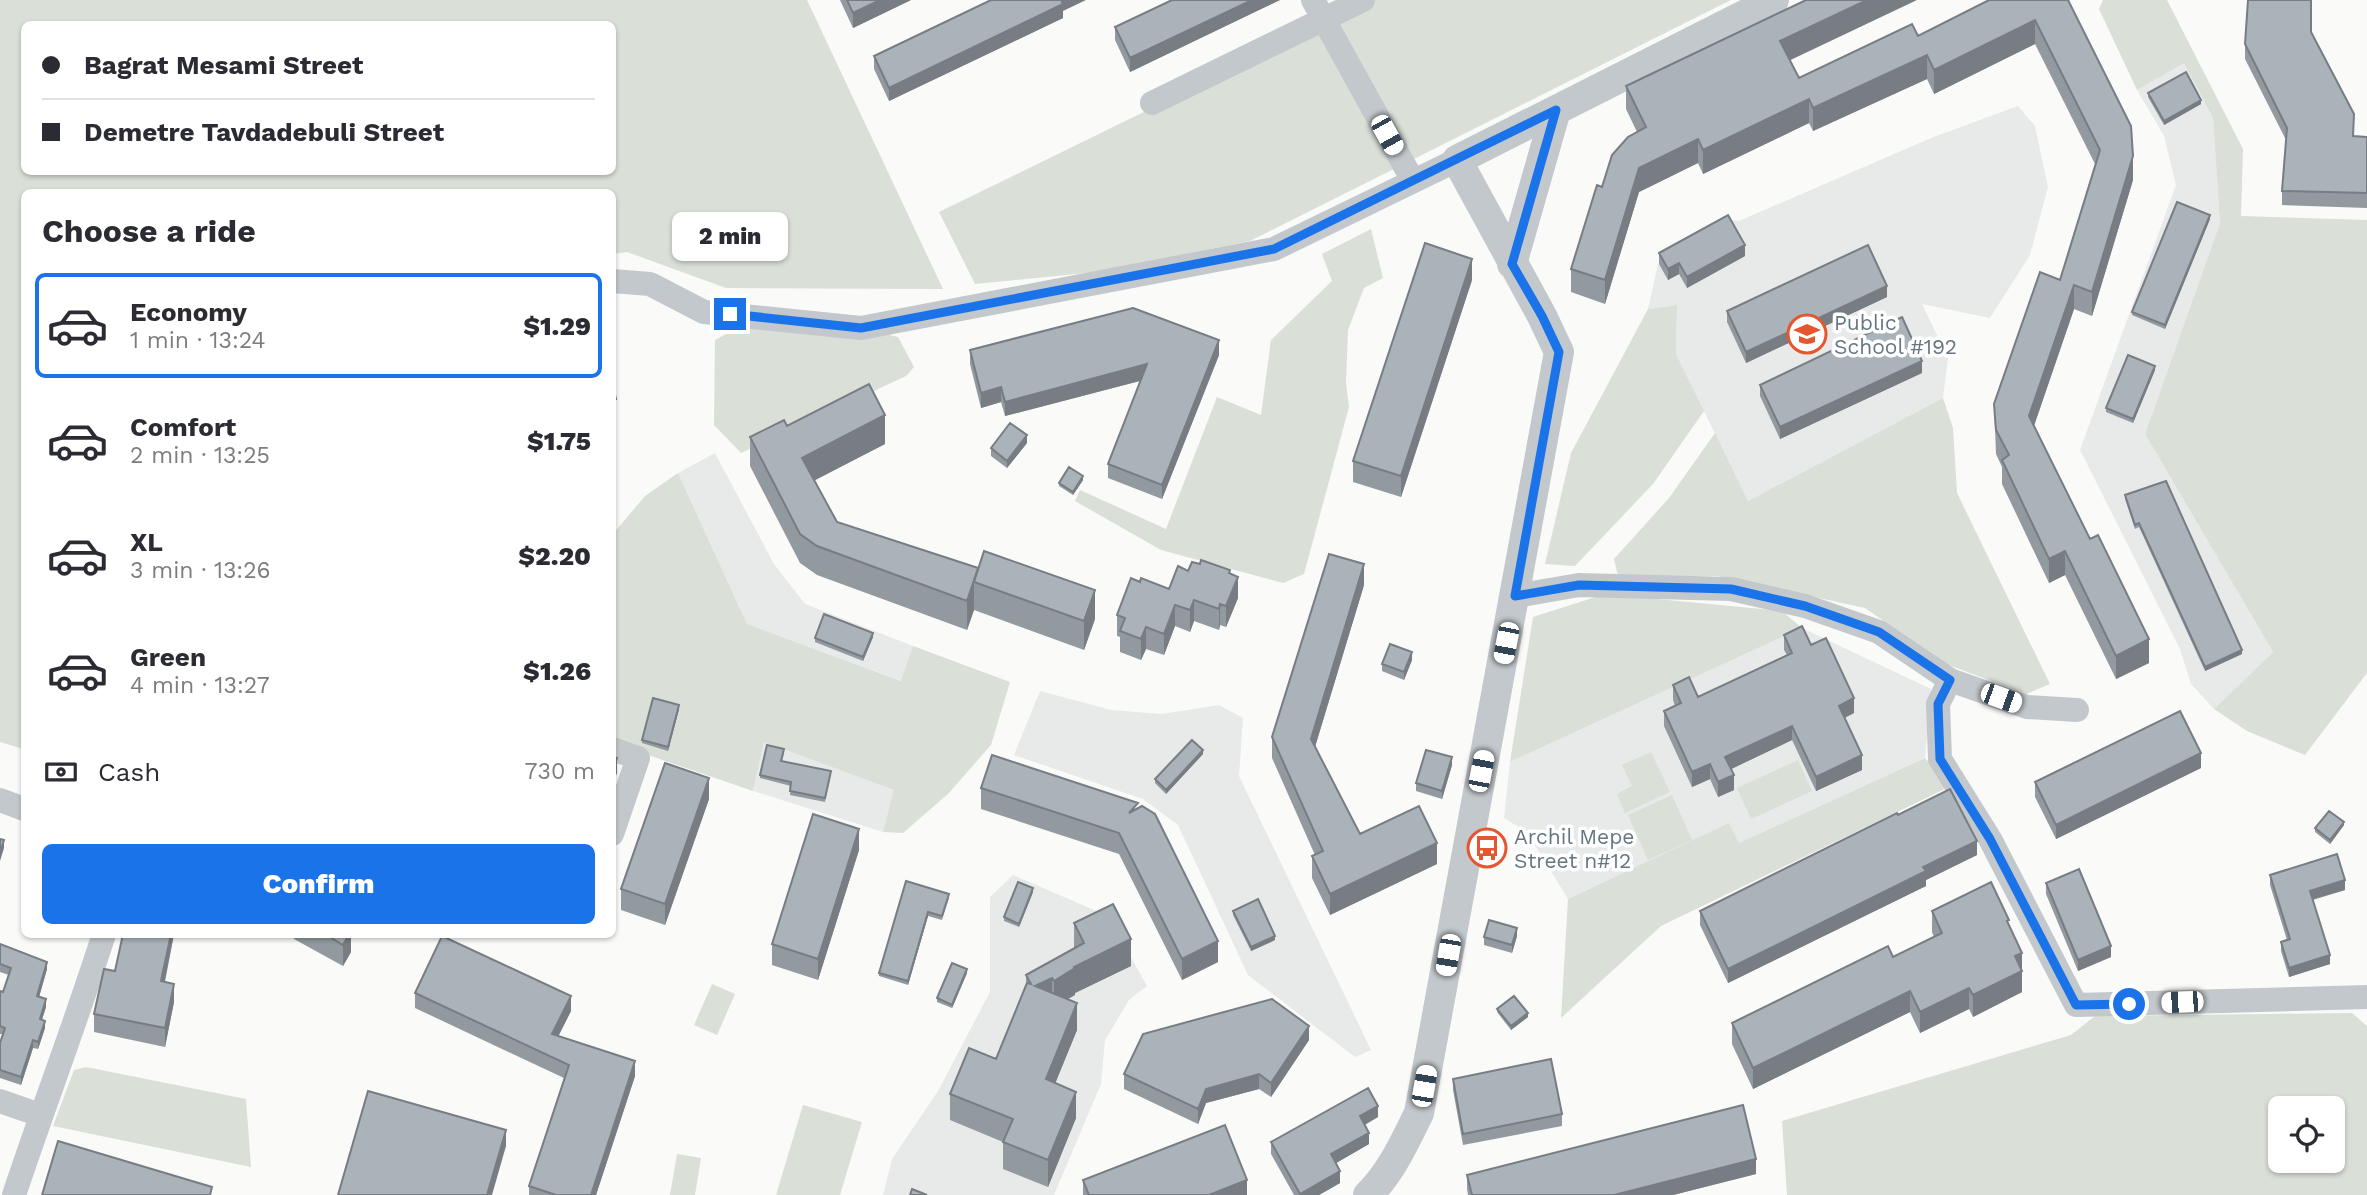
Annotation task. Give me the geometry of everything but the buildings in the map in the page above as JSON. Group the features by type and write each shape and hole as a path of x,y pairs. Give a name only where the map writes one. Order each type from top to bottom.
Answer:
{"street":[{"path":"1153,103 1317,10 1363,0"},
{"path":"616,281 651,278 704,312 861,328 1274,249 1774,0"},
{"path":"1317,10 1413,181"},
{"path":"1512,264 1556,110"},
{"path":"1368,1195 1378,1185 1403,1146 1419,1113 1559,352 1457,160"},
{"path":"1515,596 1579,585 1731,589 1805,606 1879,632 1950,680 2027,707 2077,710"},
{"path":"1950,680 1938,704 1940,759 1990,839 2076,1005 2367,997"},
{"path":"616,751 638,758 616,822"},
{"path":"0,800 21,808"},
{"path":"15,1195 40,1115 66,1051 103,938"},
{"path":"0,1101 40,1115"}],"shaded area":[{"path":"0,0 807,0 943,289 726,288 627,252 616,254 616,189 21,189 21,748 0,742"},
{"path":"1373,0 1731,0 1250,241 1097,272 975,284 939,212"},
{"path":"2103,0 2167,0 2243,149 2241,216 2367,220 2367,673 2305,755 2247,731 2214,709 2273,652 2145,434 2220,223 2213,118 2184,63 2137,90 2099,9"},
{"path":"2184,62 2213,118 2220,223 2145,434 2273,652 2214,709 2191,684 2180,649 2080,450 2176,185 2164,136 2137,90"},
{"path":"2018,106 2035,126 2048,187 2030,255 1990,318 1922,304 1948,358 1943,398 1748,501 1676,354 1677,305 1648,309 1658,264 1732,220 1739,221 1931,138"},
{"path":"1371,229 1383,278 1364,288 1348,330 1346,383 1349,407 1304,574 1283,583 1161,550 1075,501 1080,490 1166,529 1217,397 1261,415 1271,340 1332,281 1322,254"},
{"path":"1677,305 1676,354 1704,411 1653,484 1575,566 1545,564 1571,453 1648,309"},
{"path":"739,327 876,332 898,337 914,367 906,376 741,453 714,425 715,340"},
{"path":"1943,398 1953,428 1957,493 2050,684 2026,694 1946,664 1865,608 1718,576 1618,576 1614,559 1669,498 1715,433 1748,501"},
{"path":"715,453 774,564 805,604 913,646 902,681 747,624 678,473"},
{"path":"678,473 747,624 901,681 913,646 1010,682 991,745 948,794 903,833 883,832 894,790 764,742 753,791 616,744 616,530 645,496"},
{"path":"1605,594 1782,611 1802,628 1510,762 1533,617"},
{"path":"1802,628 1931,689 1925,758 1739,843 1729,824 1568,899 1527,832 1504,818 1510,762"},
{"path":"1040,691 1111,710 1162,714 1219,705 1243,718 1239,776 1371,1050 1355,1057 1248,975 1178,825 1143,799 1014,755"},
{"path":"764,742 895,790 883,832 753,791"},
{"path":"1651,752 1670,792 1625,813 1617,794 1632,786 1622,765"},
{"path":"1925,758 1951,786 1661,926 1561,1018 1568,899 1729,823 1739,843"},
{"path":"1798,760 1812,791 1751,819 1737,788"},
{"path":"1672,795 1692,840 1648,860 1628,815"},
{"path":"1013,875 1108,916 1147,986 1129,1000 1105,1040 1101,1084 1054,1195 883,1195 892,1159 938,1091 990,992 990,897"},
{"path":"712,984 735,994 717,1035 694,1025"},
{"path":"2352,1013 2367,1026 2367,1195 1787,1195 1782,1121 2071,1035 2095,1016"},
{"path":"86,1067 246,1099 251,1167 53,1126 74,1070"},
{"path":"803,1105 862,1122 840,1195 776,1195"},
{"path":"677,1154 701,1158 695,1195 670,1195"}],"place":[{"name":"Public School #192","path":"1807,334"},
{"name":"Archil Mepe Street n#12","path":"1487,848"}],"route":[{"path":"730,314 861,328 1274,249 1556,110 1512,264 1559,352 1515,596 1579,585 1731,589 1805,606 1879,632 1950,680 1938,704 1940,759 1990,839 2076,1005 2129,1004"}]}
